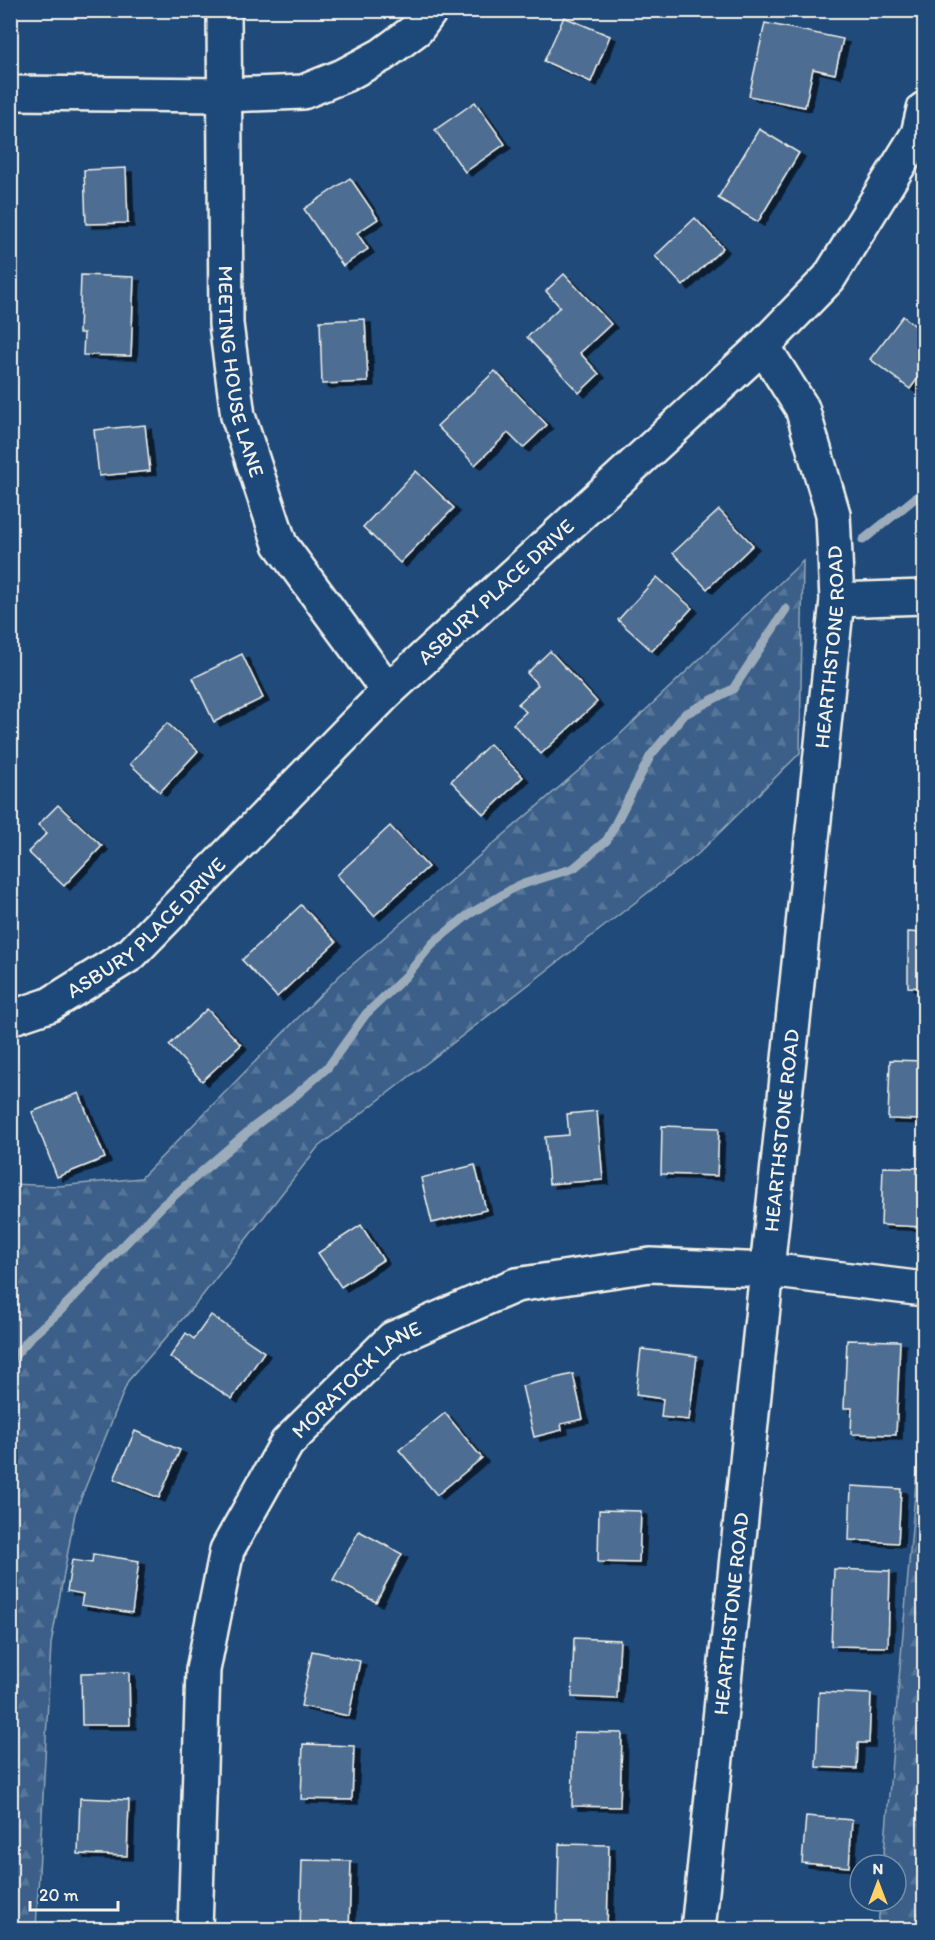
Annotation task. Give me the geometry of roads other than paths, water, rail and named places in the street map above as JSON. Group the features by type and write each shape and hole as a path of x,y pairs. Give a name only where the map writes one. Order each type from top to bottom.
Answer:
{"street":[{"name":"MEETING HOUSE LANE","path":"224,10 226,324 238,416 280,544 388,692"},
{"path":"10,93 225,95 303,92 345,75 382,55 417,29 431,10"},
{"name":"ASBURY PLACE DRIVE","path":"10,1018 49,1005 131,954 388,692 763,346 829,278 918,134 924,109"},
{"name":"HEARTHSTONE ROAD","path":"698,1929 837,600 833,514 802,408 763,346"},
{"path":"837,600 924,597"},
{"name":"MORATOCK LANE","path":"195,1929 203,1670 227,1550 287,1443 392,1339 516,1285 650,1265 768,1270 924,1289"}],"waterway":[{"path":"863,540 924,491"},
{"path":"10,1361 162,1206 328,1067 366,1014 406,976 433,943 468,915 517,886 574,868 607,840 651,755 685,714 733,689 786,609"}]}
